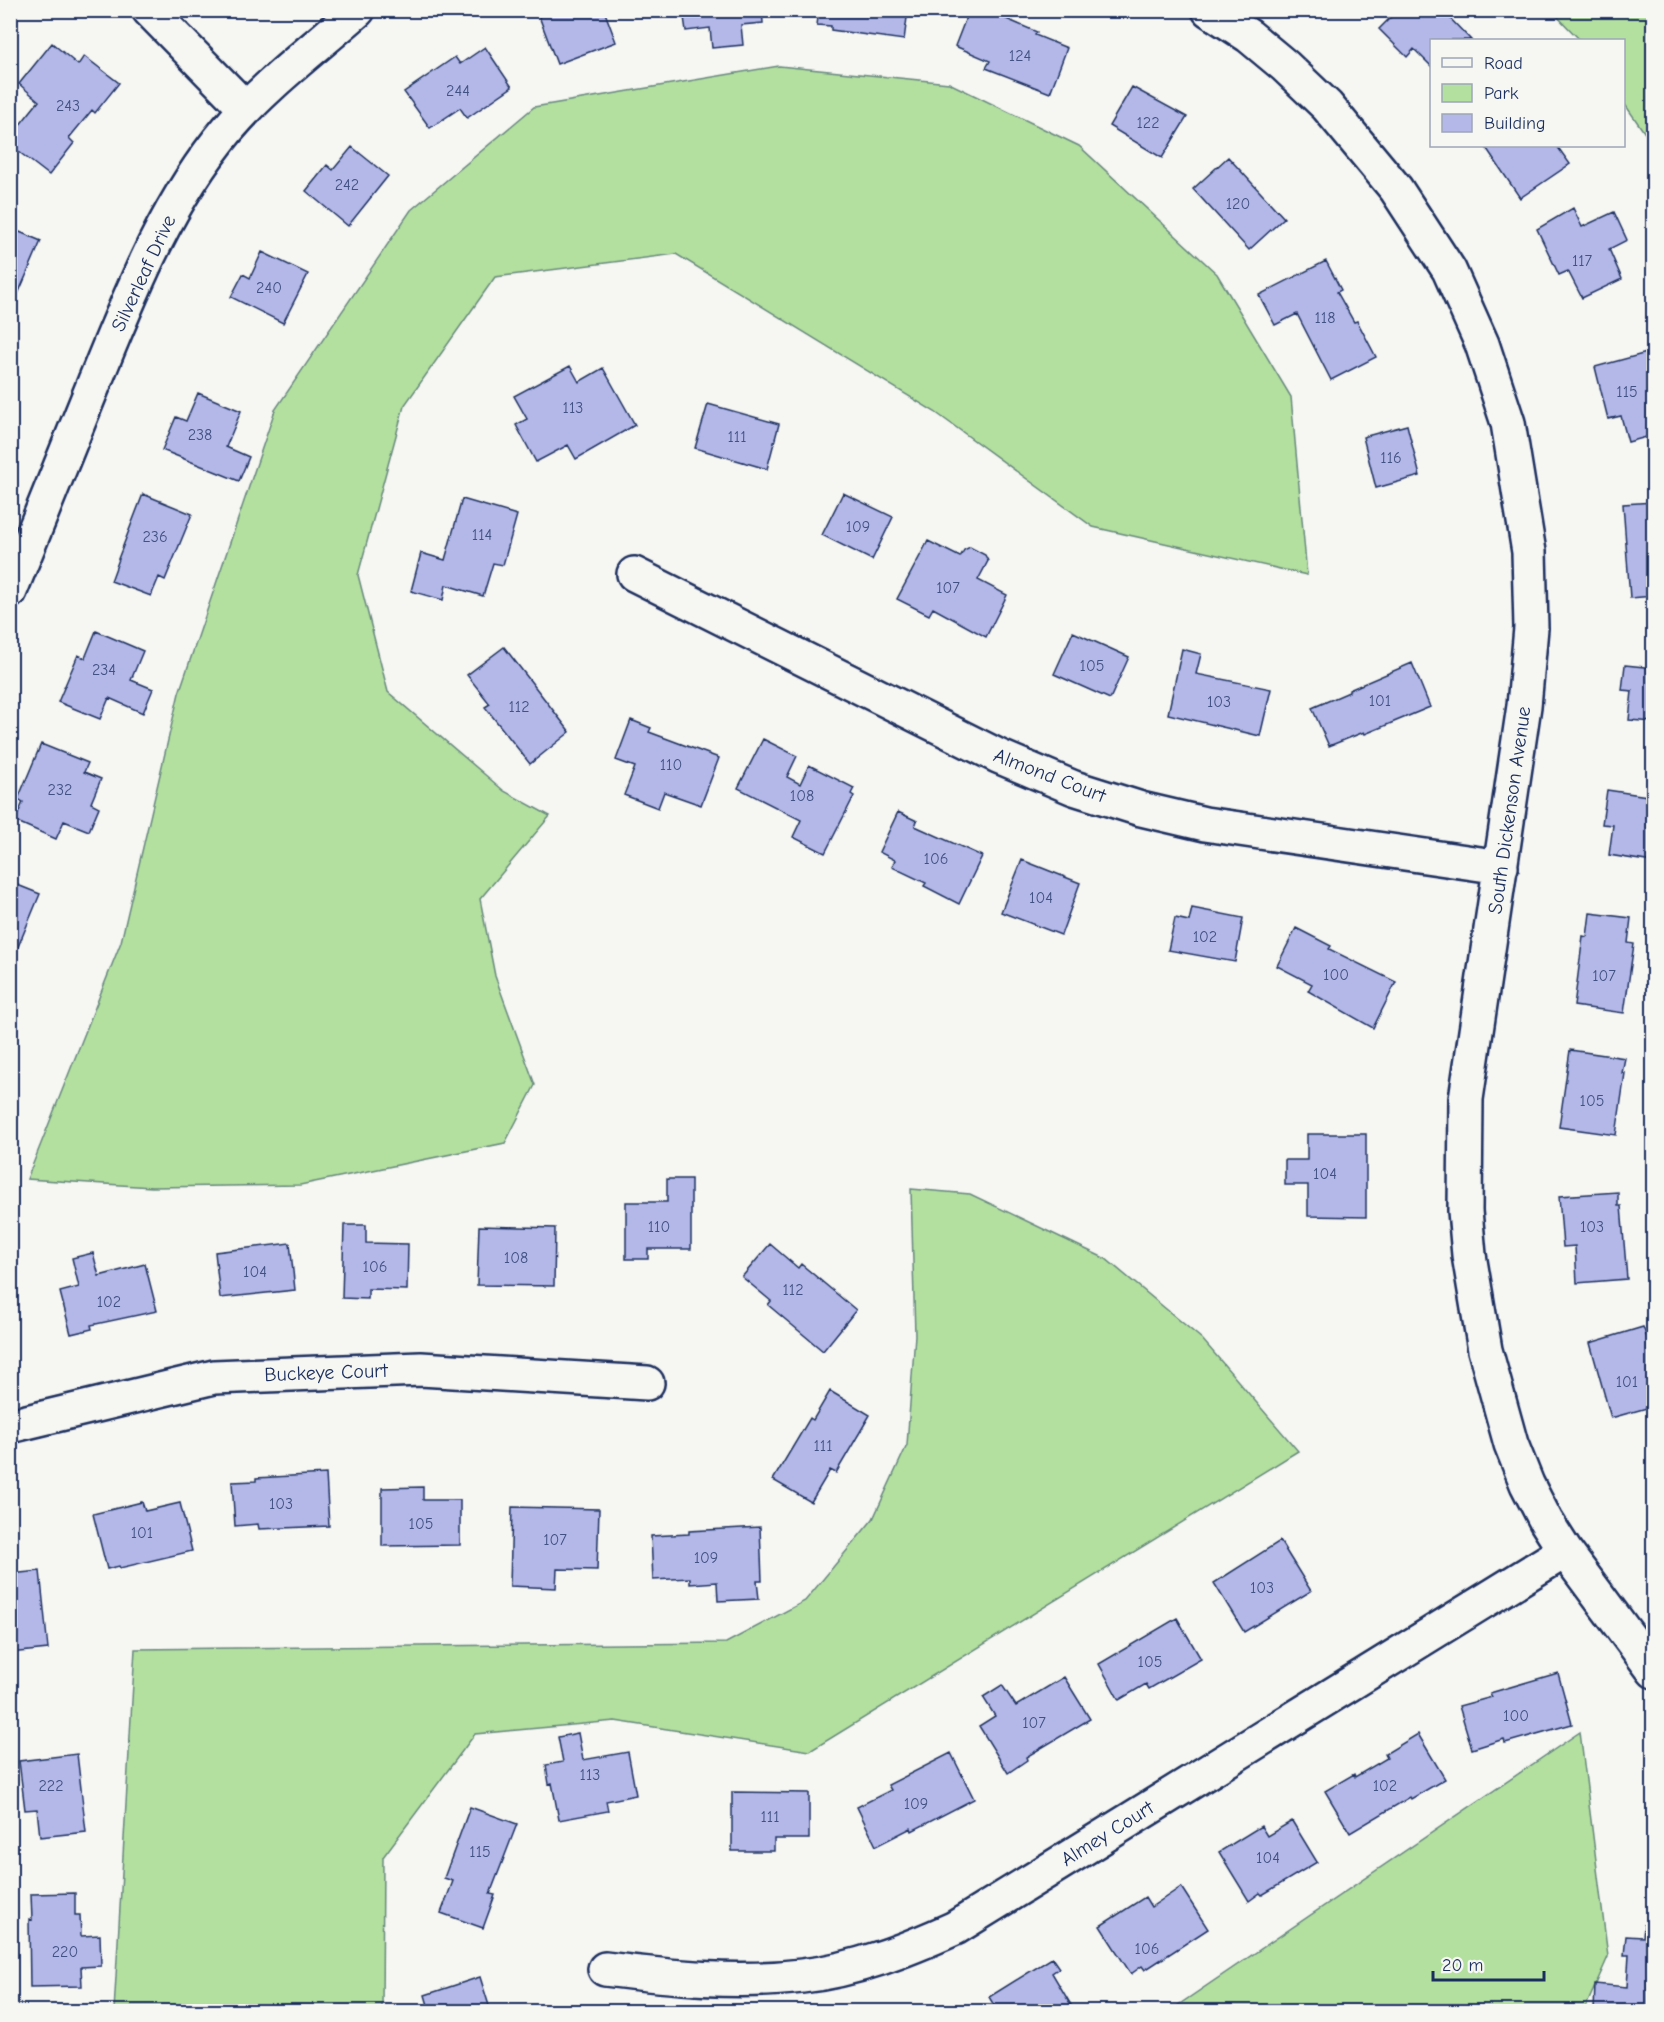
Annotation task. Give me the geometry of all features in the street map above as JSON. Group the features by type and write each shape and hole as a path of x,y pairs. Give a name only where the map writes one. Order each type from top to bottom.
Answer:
{"street":[{"path":"148,10 246,109"},
{"name":"Silverleaf Drive","path":"10,591 124,311 155,242 188,183 226,131 246,109 358,10"},
{"name":"South Dickenson Avenue","path":"1209,10 1249,36 1327,106 1396,189 1449,270 1482,344 1508,423 1529,552 1531,628 1525,695 1466,1099 1465,1211 1468,1255 1485,1350 1511,1444 1532,1493 1565,1551 1636,1644 1653,1671"},
{"name":"Almond Court","path":"634,574 998,756 1074,788 1141,809 1205,824 1501,867"},
{"name":"Buckeye Court","path":"10,1426 214,1377 421,1369 646,1383"},
{"name":"Almey Court","path":"605,1969 662,1976 764,1980 804,1976 848,1967 904,1951 955,1928 1565,1551"}],"green space":[{"path":"1552,11 1653,11 1653,145 1625,104 1625,39 1579,39"},
{"path":"779,66 949,83 1079,146 1217,274 1291,397 1307,575 1093,527 935,412 676,254 495,277 404,406 358,575 388,692 504,791 550,816 480,899 495,976 535,1085 505,1143 300,1185 152,1187 27,1179 121,942 179,693 275,410 411,210 534,107"},
{"path":"911,1189 970,1194 1106,1259 1202,1339 1298,1451 810,1751 615,1721 475,1734 383,1857 382,2011 114,2011 135,1649 726,1643 805,1601 873,1519 907,1445 915,1335"},
{"path":"1580,1732 1608,1957 1584,2011 1168,2012"}],"building":[{"path":"604,10 616,42 557,64 537,11"},
{"path":"683,10 762,10 763,23 741,25 743,45 712,48 710,28 686,31"},
{"path":"819,10 908,10 904,40 831,30 831,26 817,25"},
{"path":"969,10 985,10 1037,32 1035,35 1067,48 1050,93 986,68 990,61 955,46"},
{"path":"1398,10 1442,10 1470,39 1430,39 1430,65 1414,49 1407,57 1379,29"},
{"path":"52,43 78,65 84,56 119,83 95,113 92,110 69,138 74,143 49,175 10,145 10,137 39,101 19,84"},
{"path":"485,47 512,87 467,118 460,108 430,128 404,92 455,57 460,64"},
{"path":"1132,87 1187,117 1162,158 1109,126"},
{"path":"352,147 388,176 348,226 306,191 327,165 333,170"},
{"path":"1486,147 1558,147 1570,164 1520,198"},
{"path":"1228,157 1284,218 1249,250 1193,189"},
{"path":"1573,208 1582,227 1614,212 1627,240 1609,249 1622,279 1582,298 1568,271 1559,275 1537,229"},
{"path":"10,228 41,241 12,308 10,308"},
{"path":"262,252 308,274 283,323 231,297 243,274 250,278"},
{"path":"1326,261 1341,290 1337,292 1354,322 1357,321 1376,357 1331,380 1297,314 1275,325 1259,295"},
{"path":"1654,351 1654,435 1628,442 1621,416 1608,419 1595,367"},
{"path":"570,366 579,382 603,368 635,425 576,459 568,445 536,462 516,425 527,419 514,396"},
{"path":"198,393 241,411 226,447 249,457 239,481 162,450 176,417 186,421"},
{"path":"708,404 779,424 767,469 695,448"},
{"path":"1407,425 1420,476 1376,488 1363,437"},
{"path":"843,493 893,517 872,560 822,535"},
{"path":"143,494 192,514 165,580 159,577 151,596 111,581"},
{"path":"462,499 517,515 503,565 493,563 483,596 446,585 443,600 411,591 421,553 445,560"},
{"path":"1654,502 1654,596 1630,598 1623,504"},
{"path":"928,541 960,557 964,550 970,547 985,555 988,561 978,580 1007,595 986,637 933,608 929,615 897,599"},
{"path":"96,631 143,651 131,680 153,689 143,713 109,698 100,719 58,702 78,655 85,658"},
{"path":"1073,632 1129,657 1110,699 1054,674"},
{"path":"504,647 570,732 530,764 485,707 490,704 467,675"},
{"path":"1182,649 1201,654 1196,674 1271,689 1260,736 1168,714"},
{"path":"1412,663 1430,707 1329,746 1312,708"},
{"path":"1625,665 1654,668 1654,722 1629,720 1632,691 1622,690"},
{"path":"631,720 651,728 649,732 719,758 701,805 664,792 658,808 624,795 635,767 616,760"},
{"path":"763,739 797,756 787,777 800,784 809,765 854,788 851,794 854,796 825,853 793,837 801,820 738,788"},
{"path":"41,744 88,763 84,772 101,779 91,803 99,807 89,831 64,821 56,839 15,821 23,802 18,799"},
{"path":"1607,790 1654,797 1653,862 1609,855 1613,825 1602,824"},
{"path":"898,812 917,821 915,826 982,856 959,904 924,886 926,883 892,867 895,860 879,852"},
{"path":"1022,860 1080,883 1061,935 1001,912"},
{"path":"10,882 40,894 15,954 10,952"},
{"path":"1192,908 1243,918 1235,962 1168,950 1175,918 1189,921"},
{"path":"1590,913 1631,918 1628,943 1634,944 1624,1013 1574,1006 1583,936 1587,937"},
{"path":"1296,928 1331,946 1329,949 1396,982 1373,1028 1308,991 1312,984 1277,966"},
{"path":"1570,1050 1625,1058 1616,1135 1559,1127"},
{"path":"1307,1134 1366,1134 1366,1217 1308,1216 1308,1185 1285,1185 1285,1160 1307,1160"},
{"path":"667,1179 691,1179 691,1249 648,1249 648,1259 626,1259 626,1202 667,1202"},
{"path":"1618,1192 1627,1279 1577,1283 1575,1246 1563,1247 1559,1196"},
{"path":"344,1225 366,1225 366,1243 408,1244 407,1290 368,1289 368,1299 342,1298"},
{"path":"479,1226 555,1228 554,1286 477,1285"},
{"path":"290,1243 295,1290 220,1298 215,1252"},
{"path":"770,1244 798,1268 801,1264 856,1310 823,1351 768,1305 771,1301 742,1277"},
{"path":"93,1253 99,1276 145,1264 157,1311 91,1325 92,1329 71,1334 60,1292 79,1287 72,1258"},
{"path":"1643,1327 1654,1356 1654,1406 1611,1418 1590,1343"},
{"path":"830,1391 870,1415 836,1473 830,1470 811,1502 773,1480 810,1418 813,1420"},
{"path":"326,1474 329,1526 259,1529 258,1524 235,1526 232,1482 256,1481 256,1478"},
{"path":"423,1487 423,1500 460,1500 460,1545 382,1546 382,1488"},
{"path":"142,1502 145,1511 180,1503 192,1551 107,1569 93,1514"},
{"path":"512,1507 599,1509 597,1570 557,1569 556,1588 510,1586"},
{"path":"760,1527 762,1581 757,1581 759,1599 718,1601 717,1582 690,1584 690,1578 653,1580 651,1536 689,1534 689,1531"},
{"path":"1280,1541 1311,1591 1244,1632 1214,1583"},
{"path":"40,1571 48,1649 10,1653 10,1574"},
{"path":"1177,1618 1201,1659 1149,1689 1146,1684 1119,1700 1099,1664"},
{"path":"1558,1673 1572,1724 1505,1743 1504,1739 1472,1749 1459,1706 1492,1697 1490,1693"},
{"path":"1064,1677 1090,1719 1026,1757 1027,1760 1008,1773 979,1726 995,1716 983,1697 1002,1685 1016,1706"},
{"path":"578,1733 583,1760 628,1752 636,1795 606,1801 608,1811 559,1820 546,1765 563,1762 558,1737"},
{"path":"1418,1734 1445,1779 1350,1833 1325,1791 1387,1758 1385,1754"},
{"path":"951,1753 974,1799 912,1831 911,1828 876,1846 857,1807 891,1790 888,1785"},
{"path":"77,1754 86,1832 40,1837 37,1809 25,1810 19,1761"},
{"path":"732,1792 809,1793 809,1839 774,1839 774,1851 732,1851"},
{"path":"470,1807 517,1824 490,1894 495,1895 483,1928 441,1913 453,1881 444,1878"},
{"path":"1292,1821 1317,1862 1249,1901 1219,1852 1261,1826 1267,1836"},
{"path":"1181,1887 1208,1929 1145,1970 1142,1966 1131,1974 1100,1926 1145,1897 1151,1907"},
{"path":"75,1893 75,1915 80,1915 81,1936 100,1935 101,1966 81,1967 82,1986 30,1987 31,1894"},
{"path":"1644,1925 1654,1926 1654,2012 1594,2012 1595,1984 1627,1987 1629,1955 1624,1955 1626,1936 1643,1937"},
{"path":"1052,1958 1059,1968 1052,1973 1074,2010 1071,2012 998,2012 989,1997"},
{"path":"480,1977 491,2012 430,2012 425,1995"}]}
